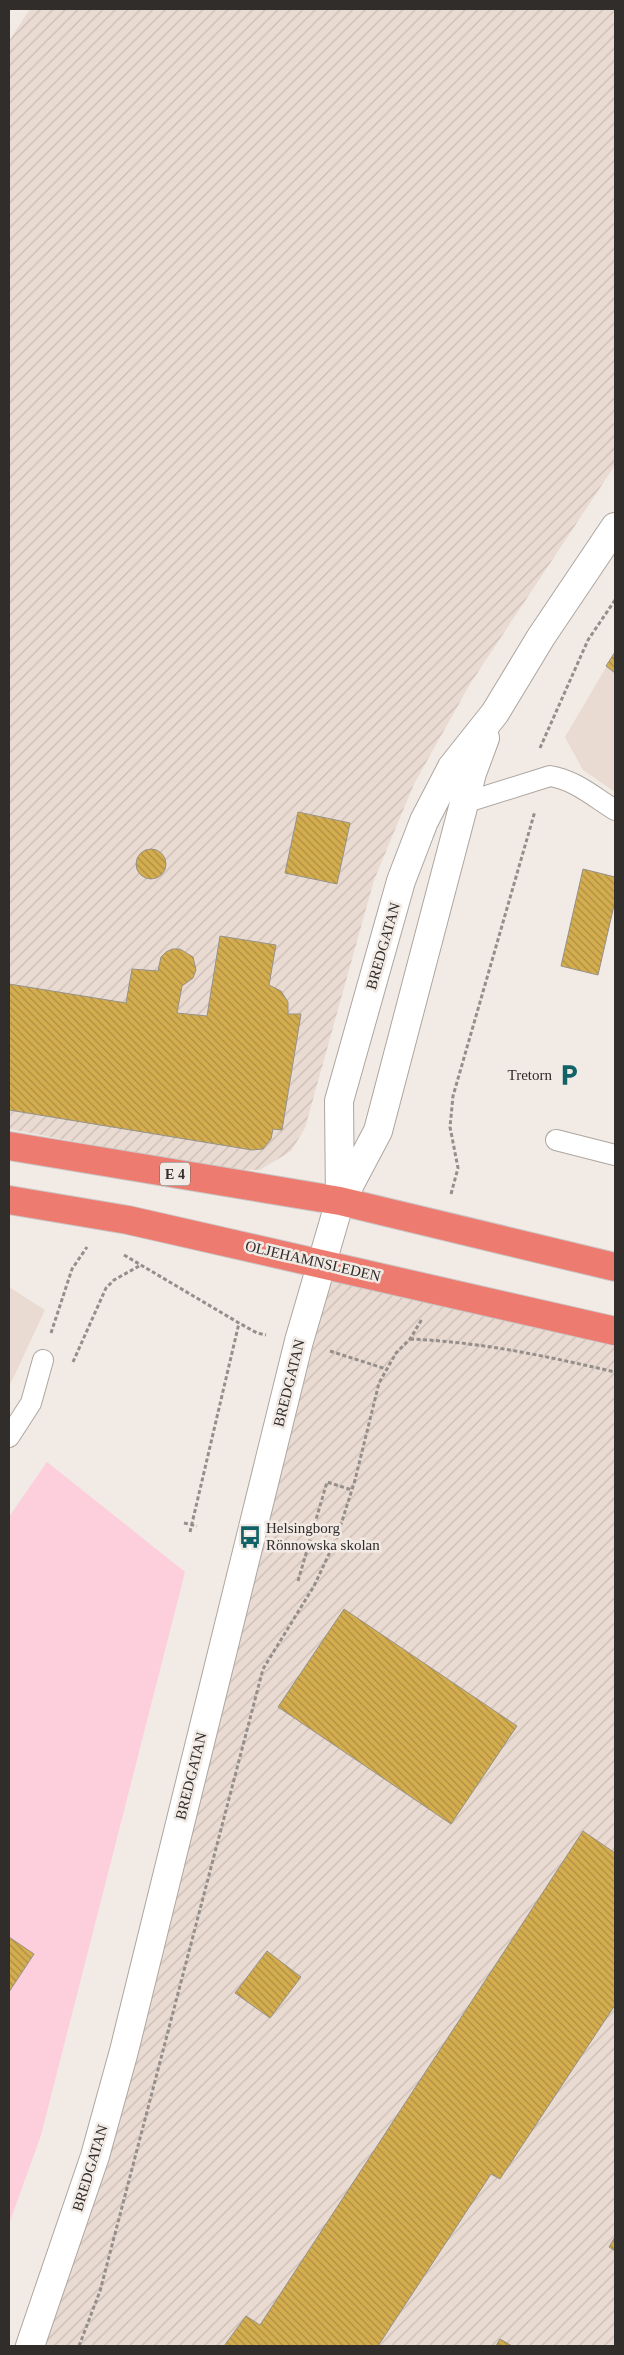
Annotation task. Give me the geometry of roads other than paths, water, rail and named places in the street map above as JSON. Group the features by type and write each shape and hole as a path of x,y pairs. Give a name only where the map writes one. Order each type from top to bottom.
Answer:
{"highway":[{"name":"E 4","path":"9,1146 340,1201 615,1267"},
{"name":"OLJEHAMNSLEDEN","path":"9,1200 120,1219 323,1263 615,1331"}],"street":[{"name":"BREDGATAN","path":"340,1201 339,1102 401,881 424,821 452,767 495,713 541,638 615,527"},
{"name":"BREDGATAN","path":"30,2346 95,2156 124,2051 299,1341 340,1201 378,1131 472,773 495,713"}],"lane":[{"path":"464,802 550,776 562,778 576,785 615,810"},
{"path":"556,1140 615,1155"},
{"path":"9,1437 31,1403 43,1360"}],"place":[{"name":"Tretorn","path":"569,1075"},
{"name":"Helsingborg Rönnowska skolan","path":"250,1537"}]}
